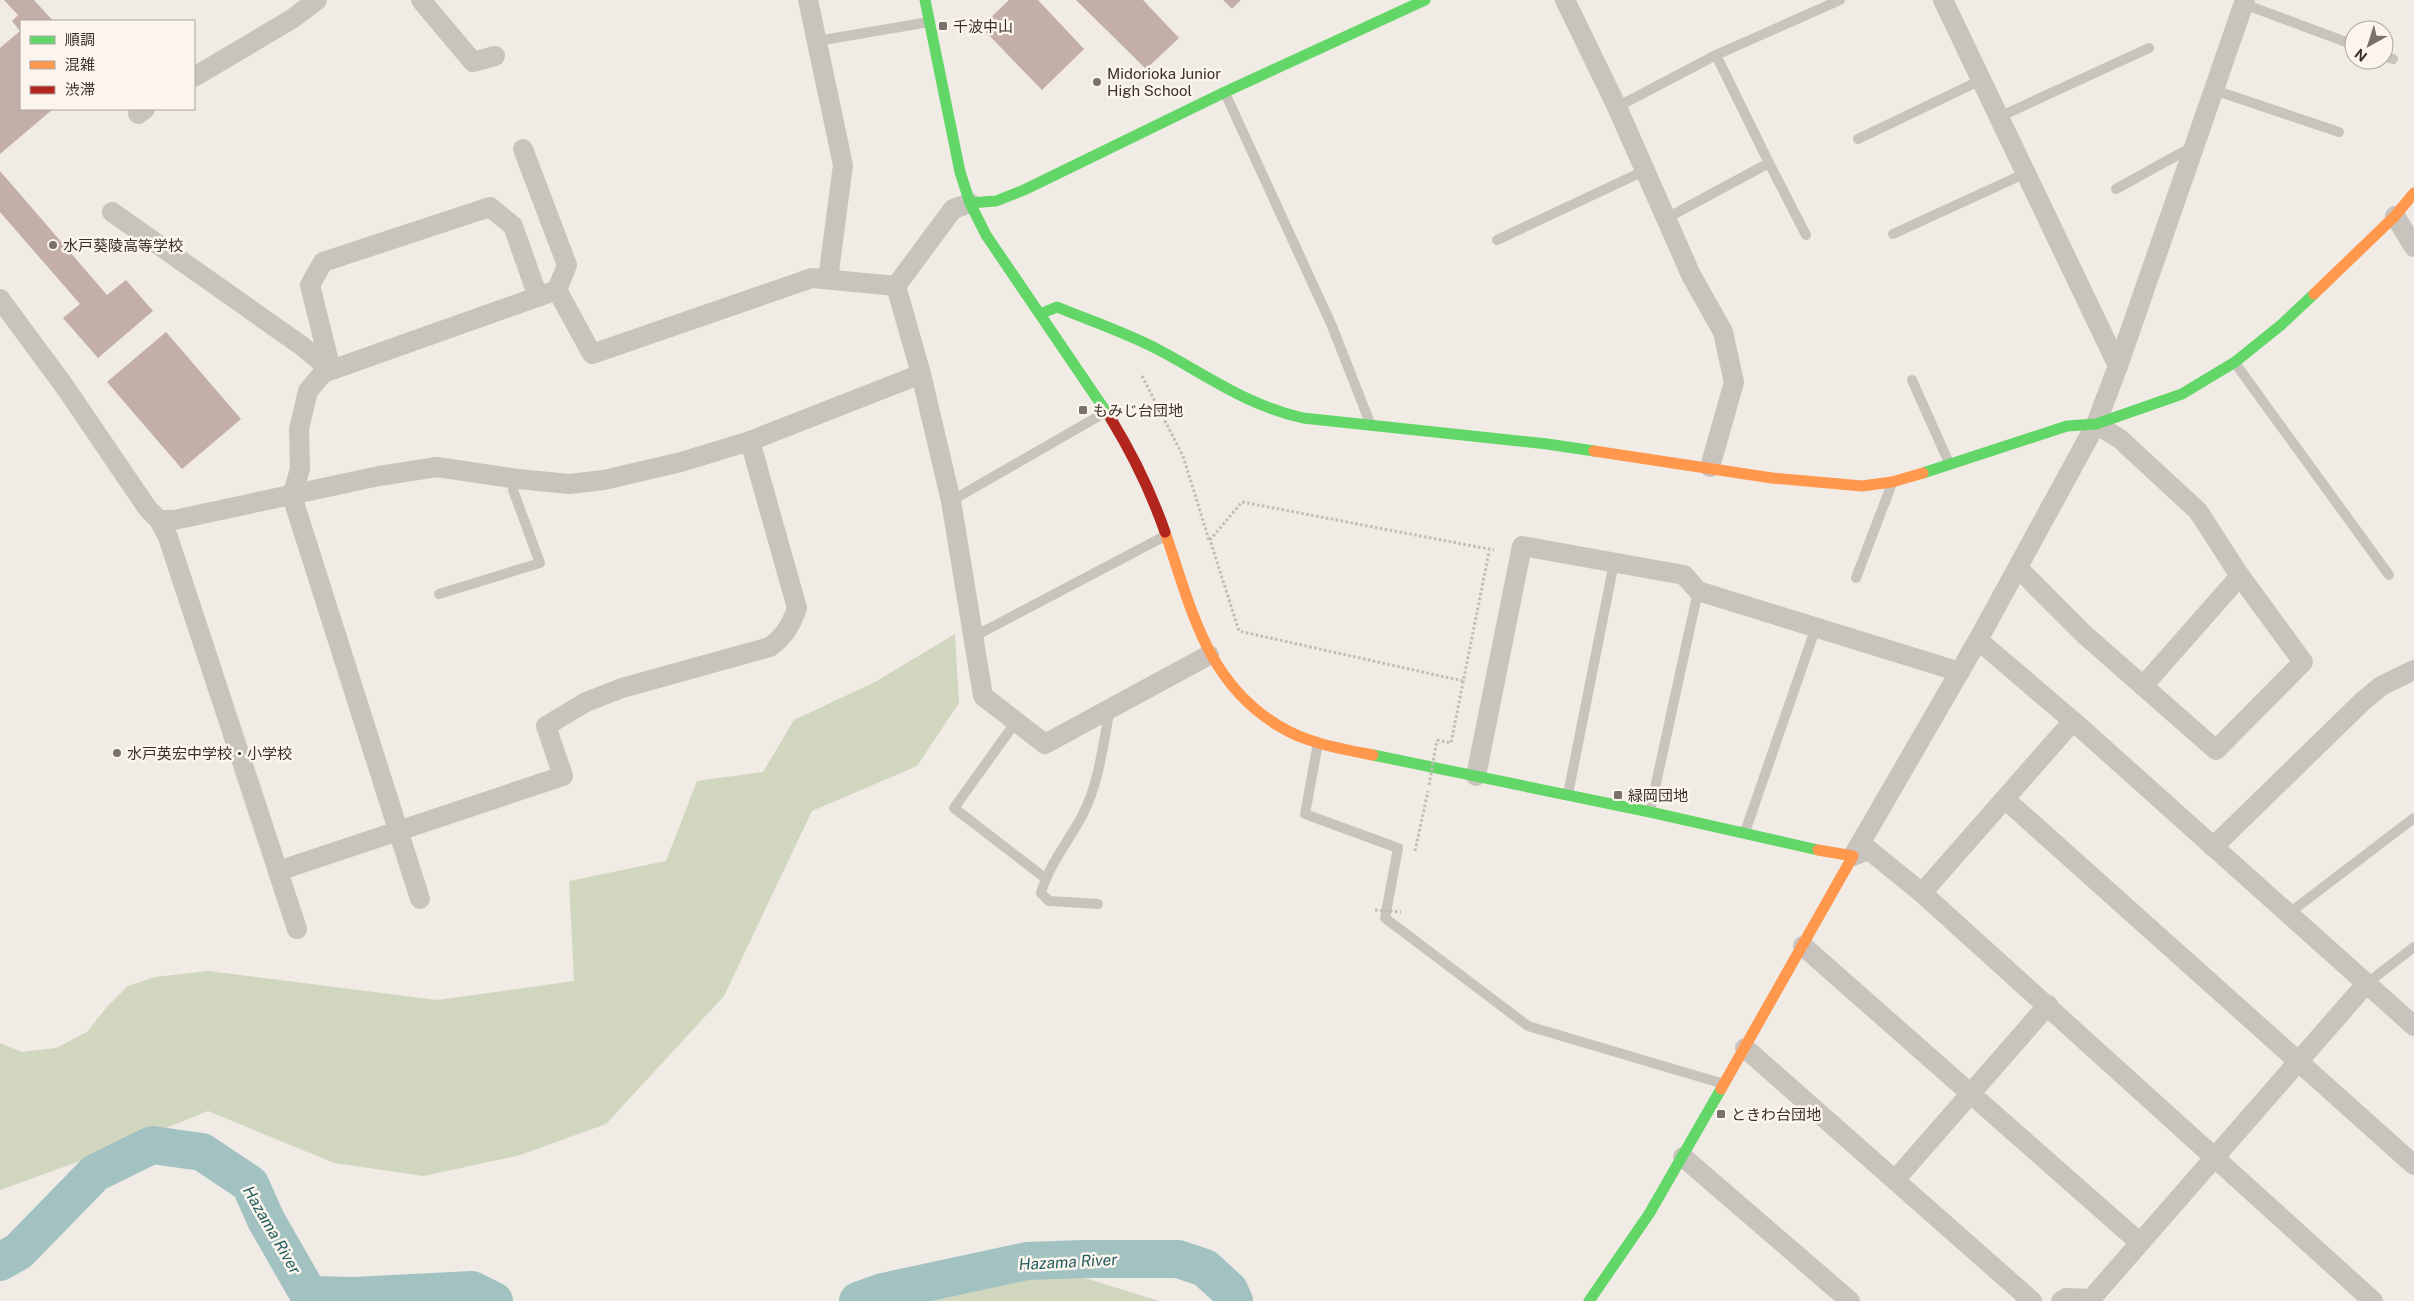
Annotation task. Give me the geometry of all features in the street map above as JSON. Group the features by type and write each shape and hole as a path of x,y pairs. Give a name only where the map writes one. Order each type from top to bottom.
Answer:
{"street":[{"path":"195,76 292,19 317,0"},
{"path":"421,0 473,62 495,56"},
{"path":"808,0 843,165 828,279"},
{"path":"925,0 954,152 970,203 986,235 1106,412 1137,463 1152,495 1209,655 1220,674 1249,706 1284,729 1318,743 1650,812 1820,851 1853,856 1869,850 1922,893 2048,1005 2373,1301"},
{"path":"896,286 953,209 970,203 996,200 1024,190 1225,92 1425,0"},
{"path":"1565,0 1617,107 1691,275 1723,332 1734,382 1710,467"},
{"path":"1943,0 2118,366"},
{"path":"1598,1299 1683,1157 1853,856 1960,672 2096,424 2245,2"},
{"path":"420,899 400,830 292,496 300,469 299,429 308,391 323,373 557,290 567,265 523,149"},
{"path":"1040,314 1057,307 1157,349 1251,402 1275,412 1303,418 1547,444 1710,467 1772,478 1862,486 1892,482 1950,466 2067,426 2096,424 2182,394 2235,362 2281,325 2395,216 2414,193"},
{"path":"331,370 310,285 323,262 490,206 513,226 538,297"},
{"path":"112,212 302,346 331,370"},
{"path":"2395,216 2414,247"},
{"path":"557,290 592,354 812,278 896,286"},
{"path":"896,286 921,374 951,501 983,696 1015,723 1045,744 1110,707 1209,655"},
{"path":"0,299 65,388 148,509 159,520 168,537 297,928"},
{"path":"159,520 174,520 379,476 437,467 518,479 570,484 604,480 682,462 750,441 921,374"},
{"path":"2018,568 2084,635 2216,750 2303,662 2240,576 2198,511 2120,439 2096,424"},
{"path":"278,871 563,776 546,726 586,702 646,680 770,647 783,637 792,624 797,608 750,441"},
{"path":"1476,776 1522,546 1684,575 1698,591 1960,672"},
{"path":"2143,686 2240,576"},
{"path":"1978,640 2073,721 2414,1026"},
{"path":"2213,847 2380,686 2414,670"},
{"path":"1922,893 2006,800 2073,721"},
{"path":"2006,800 2414,1165"},
{"path":"1803,946 2139,1242"},
{"path":"2061,1301 2066,1298 2091,1299 2366,984"},
{"path":"1895,1180 2048,1005"},
{"path":"1745,1048 2032,1301"},
{"path":"1683,1157 1850,1301"}],"lane":[{"path":"1617,107 1716,55 1840,0"},
{"path":"2245,2 2344,41"},
{"path":"817,42 929,22"},
{"path":"1999,117 2149,48"},
{"path":"1716,55 1806,235"},
{"path":"1858,139 1981,80"},
{"path":"2214,90 2339,132"},
{"path":"1225,92 1332,326 1371,426"},
{"path":"2116,189 2193,147"},
{"path":"1665,219 1769,163"},
{"path":"1497,240 1644,171"},
{"path":"1893,234 2026,173"},
{"path":"2235,362 2389,575"},
{"path":"1912,380 1950,466"},
{"path":"951,501 1106,412"},
{"path":"439,594 540,563 513,490 518,479"},
{"path":"1856,578 1892,482"},
{"path":"973,637 1166,535"},
{"path":"1568,795 1614,563"},
{"path":"1650,812 1698,591"},
{"path":"1745,833 1816,627"},
{"path":"1098,904 1049,901 1041,893 1046,878 1084,813 1097,774 1110,707"},
{"path":"1015,723 954,808 1046,878"},
{"path":"1318,743 1305,814 1398,848 1385,918 1528,1026 1725,1084"},
{"path":"2288,914 2414,818"},
{"path":"2366,984 2414,947"}],"path":[{"path":"1142,376 1183,456 1239,631 1463,681"},
{"path":"1210,540 1242,502 1494,550"},
{"path":"1429,784 1436,740 1451,743 1489,552"},
{"path":"1375,910 1401,912"}],"green space":[{"path":"955,634 959,703 917,766 812,811 724,996 606,1124 520,1155 424,1176 334,1163 208,1111 124,1145 0,1190 0,1043 22,1052 56,1048 87,1032 106,1008 128,986 155,977 208,971 437,1000 574,981 569,881 666,861 697,781 763,772 794,720 875,682"},
{"path":"1053,1268 1159,1301 928,1301"}],"building":[{"path":"4,0 34,0 52,20 20,20 20,31 12,21 18,15"},
{"path":"1009,0 1038,0 1084,49 1042,90 981,27"},
{"path":"1076,0 1143,0 1179,38 1146,69"},
{"path":"1223,0 1241,0 1232,9"},
{"path":"20,31 20,110 52,110 0,154 0,48"},
{"path":"0,171 107,295 126,280 153,311 98,358 63,318 80,304 0,212"},
{"path":"166,332 241,419 182,469 107,382"}],"waterway":[{"name":"Hazama River","path":"0,1262 19,1251 95,1173 152,1145 202,1152 250,1184 266,1220 309,1295 354,1296 472,1290 494,1301"},
{"name":"Hazama River","path":"858,1301 883,1292 1027,1261 1084,1259 1178,1259 1205,1268 1229,1290 1234,1301"}],"traffic: fast":[{"path":"925,0 960,172 970,203 986,235 1111,419"},
{"path":"970,203 996,201 1024,190 1225,92 1425,0"},
{"path":"1923,473 2067,426 2096,424 2182,394 2235,362 2281,325 2314,294"},
{"path":"1040,314 1057,307 1109,327 1159,350 1246,398 1283,413 1303,418 1547,444 1594,451"},
{"path":"1373,755 1650,812 1818,850"},
{"path":"1589,1301 1649,1214 1721,1089"}],"traffic: slow":[{"path":"2314,294 2395,216 2414,193"},
{"path":"1594,451 1772,478 1862,486 1892,482 1923,473"},
{"path":"1165,532 1183,587 1204,640 1217,665 1234,688 1254,708 1290,732 1324,745 1373,755"},
{"path":"1721,1089 1853,856 1818,850"}],"traffic: jam":[{"path":"1111,419 1141,474 1165,532"}],"place":[{"name":"千波中山","path":"943,26"},
{"name":"Midorioka Junior High School","path":"1097,82"},
{"name":"水戸葵陵高等学校","path":"53,245"},
{"name":"もみじ台団地","path":"1083,410"},
{"name":"水戸英宏中学校・小学校","path":"117,753"},
{"name":"緑岡団地","path":"1618,795"},
{"name":"ときわ台団地","path":"1721,1114"}]}
